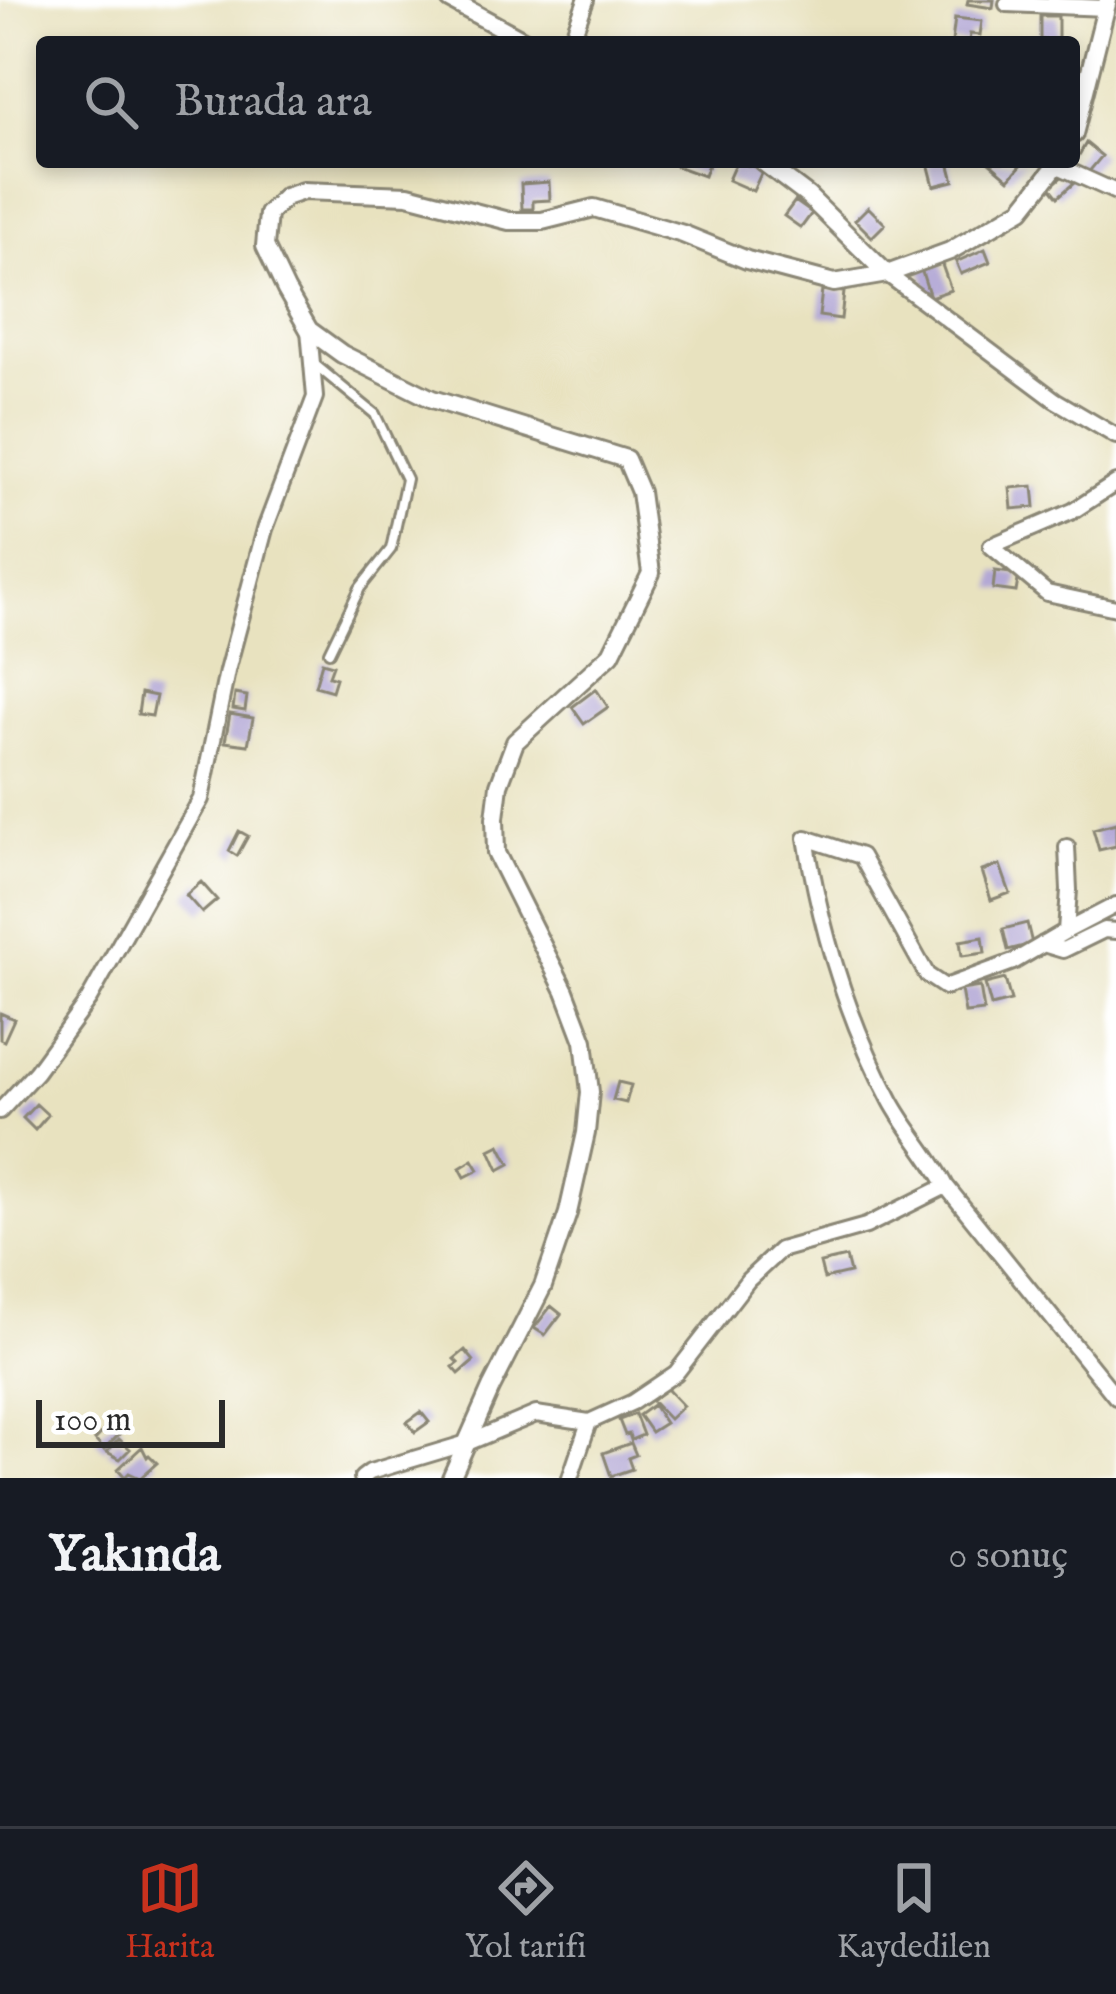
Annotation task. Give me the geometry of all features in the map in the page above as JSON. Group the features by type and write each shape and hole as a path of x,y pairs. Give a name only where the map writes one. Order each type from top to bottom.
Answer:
{"street":[{"path":"450,0 516,36"},
{"path":"571,36 586,0"},
{"path":"1007,4 1107,4 1083,63"},
{"path":"771,168 808,196 887,274 1055,400 1116,436"},
{"path":"0,1111 36,1072 89,999 201,799 227,671 265,529 315,397 309,330 265,247 268,214 285,197 303,191 408,195 509,221 542,221 594,208 793,274 834,283 887,274 950,251 1022,209 1053,168"},
{"path":"1067,168 1116,192"},
{"path":"309,330 370,370 432,399 626,459 640,492 646,527 651,573 610,655 514,742 500,785 496,853 565,991 584,1041 590,1092 568,1213 543,1286 451,1478"},
{"path":"1116,483 1073,511 991,546 1047,593 1116,608"},
{"path":"1116,905 1013,962 945,987 926,975 861,856 806,838 838,984 892,1104 946,1186 1116,1397"},
{"path":"1066,932 1067,847"},
{"path":"1043,944 1063,950 1104,930 1116,931"},
{"path":"362,1478 467,1444 536,1414 589,1422 633,1402 676,1373 748,1280 780,1250 866,1226 946,1186"},
{"path":"570,1478 589,1422"}],"lane":[{"path":"312,362 375,414 406,479 391,549 360,588 329,652"}],"building":[{"path":"968,0 994,0 993,8 967,4"},
{"path":"1040,16 1058,16 1058,36 1040,36"},
{"path":"955,18 982,21 980,35 953,36"},
{"path":"1086,143 1102,156 1087,174 1079,168"},
{"path":"682,168 707,168 704,176"},
{"path":"733,168 763,169 753,191 728,180"},
{"path":"929,168 951,168 954,181 934,186"},
{"path":"996,168 1019,168 1009,179"},
{"path":"1066,173 1074,183 1058,197 1050,187"},
{"path":"549,182 550,200 533,201 533,209 522,209 521,184"},
{"path":"795,201 812,213 801,228 784,216"},
{"path":"868,207 885,224 872,237 855,220"},
{"path":"985,249 990,262 961,274 956,262"},
{"path":"941,262 951,290 930,297 921,269"},
{"path":"822,290 844,292 841,319 819,316"},
{"path":"1033,486 1035,507 1012,509 1010,488"},
{"path":"995,571 1019,574 1016,592 993,589"},
{"path":"322,662 333,665 332,691 315,686"},
{"path":"596,689 608,707 584,724 572,707"},
{"path":"141,693 156,696 152,716 138,714"},
{"path":"235,694 247,696 245,711 233,709"},
{"path":"230,714 253,718 248,745 225,742"},
{"path":"1116,823 1116,846 1099,850 1093,829"},
{"path":"239,831 248,836 237,856 229,851"},
{"path":"1000,865 1010,893 991,900 982,871"},
{"path":"201,882 217,900 202,913 186,895"},
{"path":"1027,923 1032,944 1008,950 1003,929"},
{"path":"983,937 985,953 962,956 960,941"},
{"path":"1005,979 1011,1001 991,1006 985,984"},
{"path":"980,987 984,1011 965,1013 961,990"},
{"path":"0,1013 14,1019 4,1041 0,1039"},
{"path":"618,1082 631,1085 626,1103 613,1100"},
{"path":"36,1104 48,1115 35,1130 23,1118"},
{"path":"500,1145 510,1164 499,1170 490,1150"},
{"path":"473,1160 479,1170 465,1177 460,1168"},
{"path":"846,1257 850,1273 824,1279 820,1263"},
{"path":"551,1306 561,1314 545,1335 534,1328"},
{"path":"465,1350 474,1361 459,1374 454,1359"},
{"path":"666,1388 683,1406 669,1419 652,1401"},
{"path":"653,1405 665,1423 651,1432 639,1415"},
{"path":"421,1412 429,1422 415,1432 407,1422"},
{"path":"635,1414 643,1435 631,1440 619,1420"},
{"path":"114,1420 124,1429 104,1450 95,1440"},
{"path":"119,1439 130,1449 120,1459 107,1452"},
{"path":"631,1443 636,1455 628,1458 632,1469 611,1476 603,1453"},
{"path":"142,1447 157,1463 140,1478 129,1473 125,1477 118,1469"}]}
